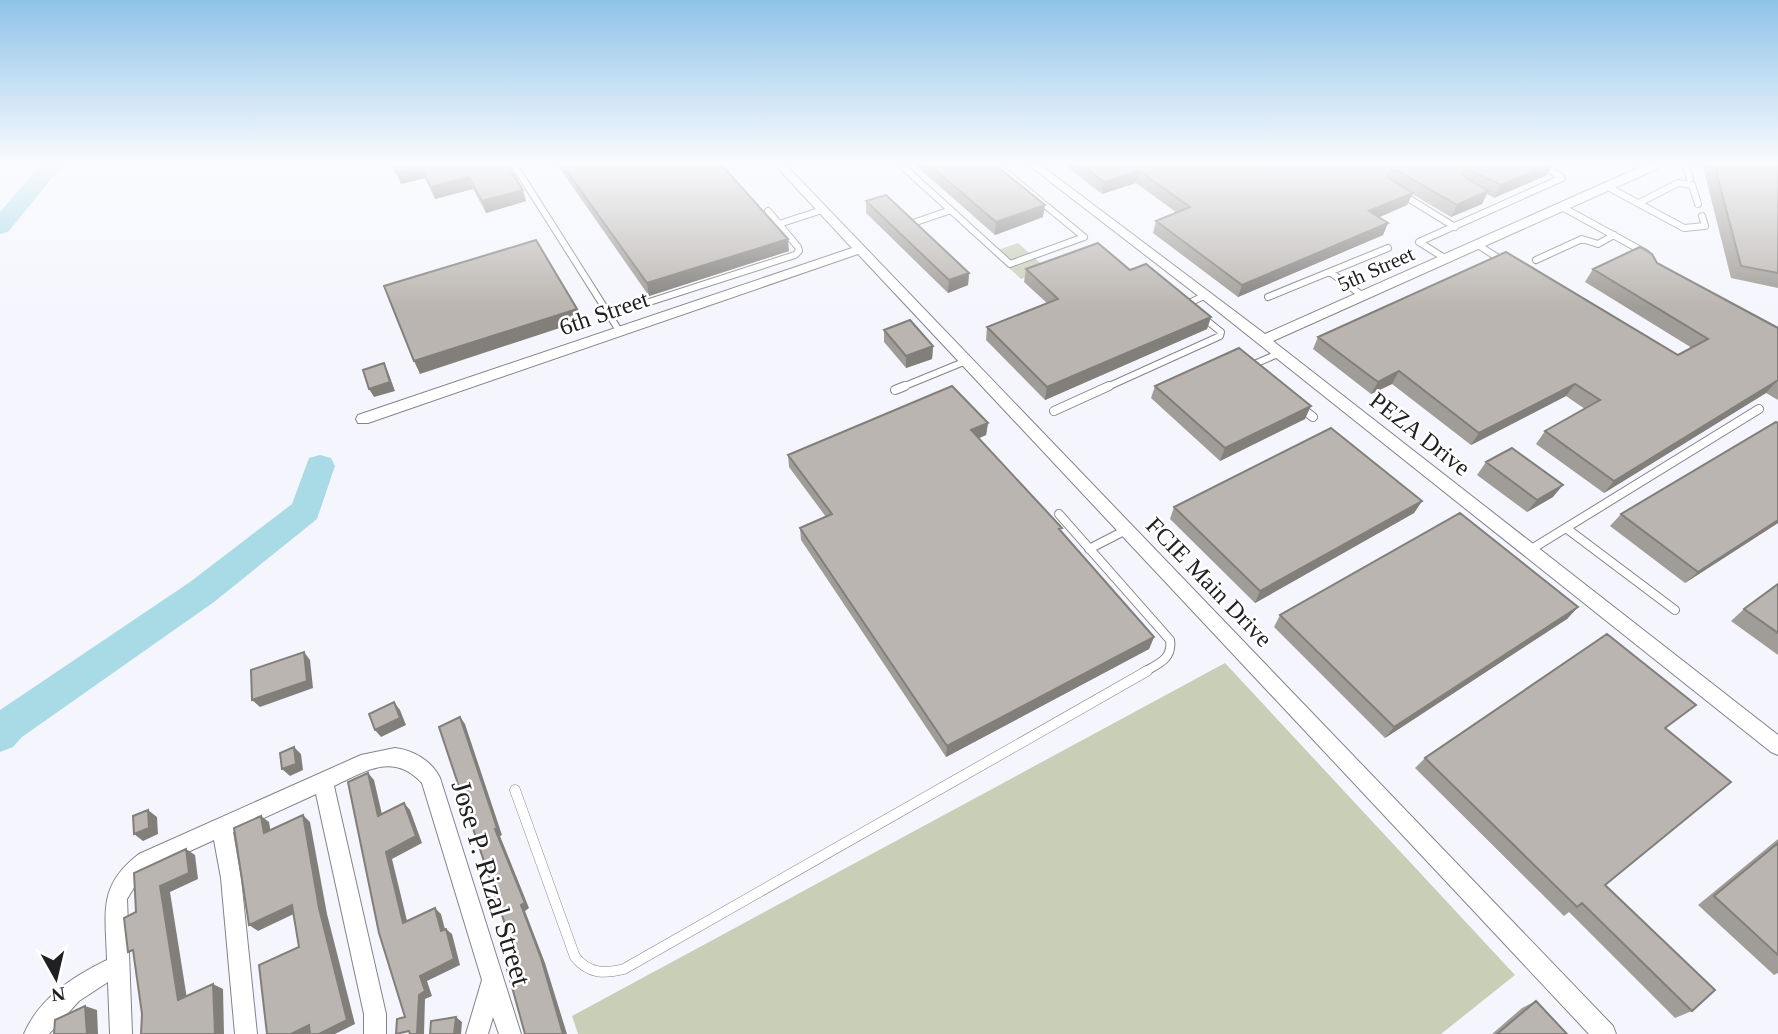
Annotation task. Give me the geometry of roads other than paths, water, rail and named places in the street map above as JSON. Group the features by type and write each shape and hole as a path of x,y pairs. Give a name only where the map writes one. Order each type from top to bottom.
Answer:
{"street":[{"name":"FCIE Main Drive","path":"822,211 1605,1034"},
{"name":"PEZA Drive","path":"1095,211 1264,340 1778,746"},
{"name":"5th Street","path":"1264,340 1553,211"},
{"name":"6th Street","path":"363,419 859,250"},
{"name":"Jose P. Rizal Street","path":"323,782 368,761 388,756 407,758 430,778 510,1034"},
{"path":"121,1034 115,908 116,897 122,884 146,861 323,782 375,1014 375,1034"},
{"path":"222,827 231,878 246,1034"},
{"path":"35,1034 50,1012 77,986 118,966"},
{"path":"477,1034 493,981"}],"lane":[{"path":"543,211 620,332"},
{"path":"609,315 795,255 799,251 798,247 768,211"},
{"path":"779,224 821,211"},
{"path":"913,223 947,211"},
{"path":"952,211 1010,264 1084,237 1053,211"},
{"path":"1430,211 1455,226"},
{"path":"1446,259 1419,242 1489,211"},
{"path":"1571,211 1652,258"},
{"path":"1654,211 1684,228 1705,226 1702,216"},
{"path":"1536,260 1579,240 1598,244 1614,235"},
{"path":"1478,245 1511,266"},
{"path":"1268,297 1388,248"},
{"path":"1329,272 1363,296"},
{"path":"1054,411 1220,336 1221,332 1188,304 1206,295"},
{"path":"1250,366 1280,353"},
{"path":"1241,359 1261,374"},
{"path":"895,390 965,361"},
{"path":"1292,400 1313,417"},
{"path":"1530,550 1759,409"},
{"path":"515,790 575,957 583,968 594,974 624,969 1166,660 1171,647 1170,639 1059,514"},
{"path":"1566,527 1675,610"},
{"path":"1089,549 1126,530"}],"waterway":[{"path":"0,227 13,211"},
{"path":"0,735 9,725 202,592 306,511 320,466"}]}
